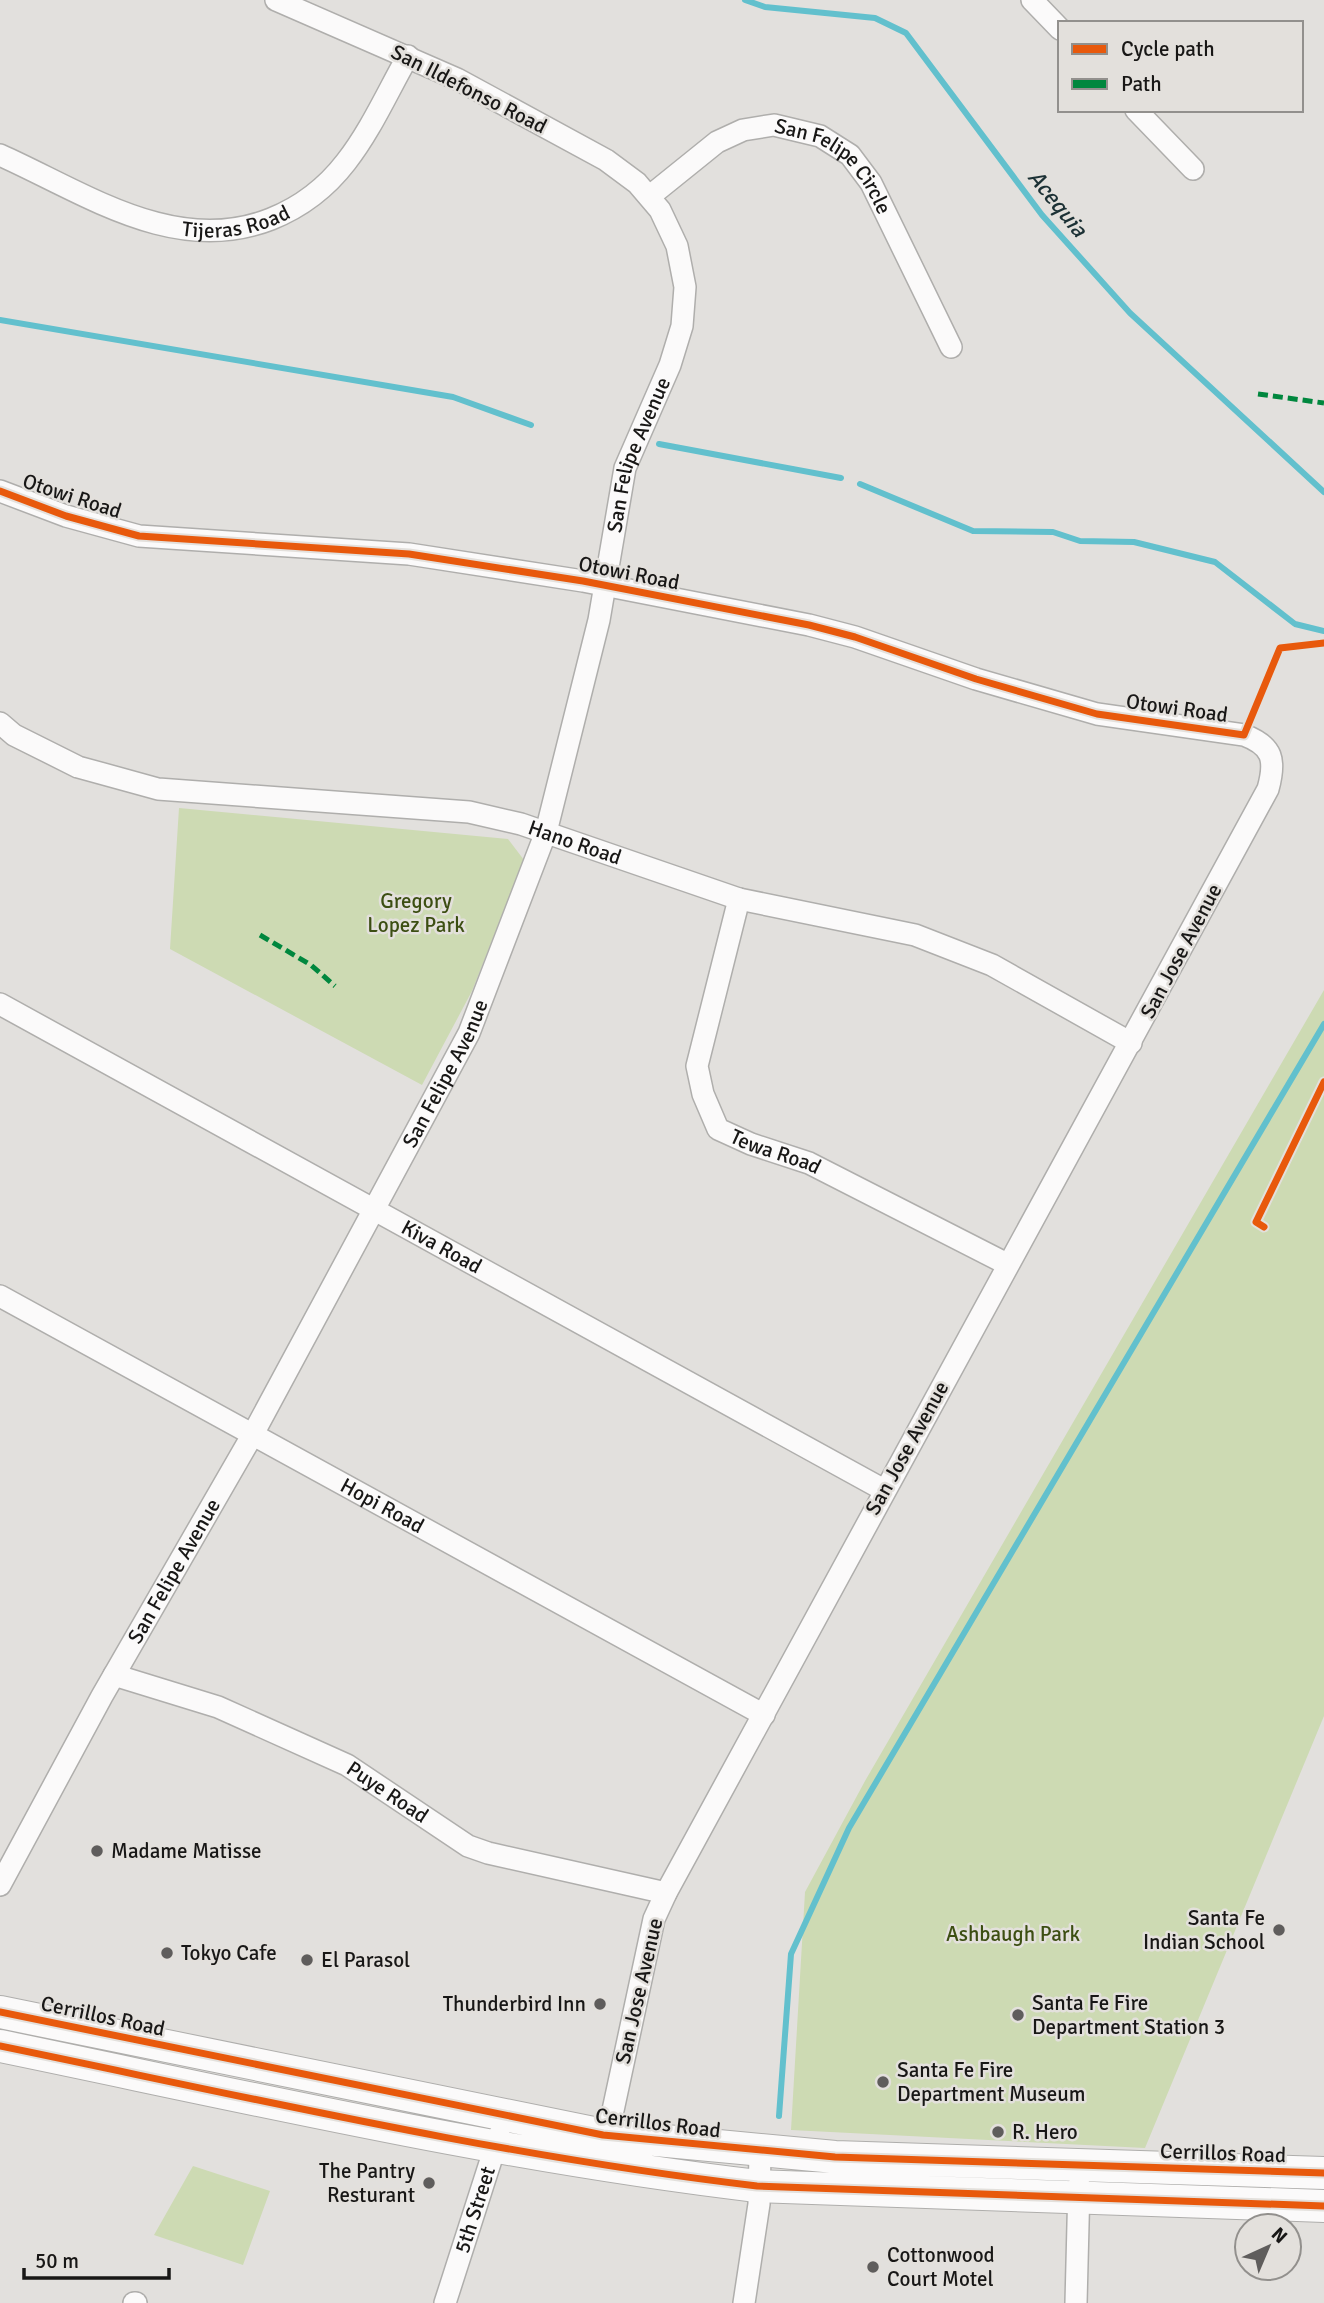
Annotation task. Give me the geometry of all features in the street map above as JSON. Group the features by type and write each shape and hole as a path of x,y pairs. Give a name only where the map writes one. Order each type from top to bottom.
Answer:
{"main road":[{"name":"Cerrillos Road","path":"0,2012 603,2135 760,2152 1324,2173"},
{"path":"0,2046 495,2149 757,2186 1324,2206"}],"street":[{"name":"San Ildefonso Road","path":"276,0 408,56 598,155 650,196"},
{"path":"1032,0 1058,27"},
{"name":"Tijeras Road","path":"0,155 132,216 165,228 217,232 248,227 293,209 333,177 365,135 408,56"},
{"path":"1138,112 1193,169"},
{"name":"San Felipe Circle","path":"650,196 717,142 743,130 774,125 820,136 850,155 871,183 951,347"},
{"name":"San Felipe Avenue","path":"0,1885 114,1675 253,1434 470,1033 546,832 599,620 625,468 678,346 685,306 682,267 677,246 650,196"},
{"name":"Otowi Road","path":"0,491 66,516 139,537 377,550 604,587 809,625 855,637 1027,695 1097,714 1244,735 1262,742 1269,752"},
{"name":"Hano Road","path":"0,723 14,735 78,766 158,789 451,809 490,816 546,832 739,899 915,935 992,965 1131,1043"},
{"name":"San Jose Avenue","path":"597,2165 603,2135 612,2115 654,1919 666,1893 1268,789 1273,770 1269,752"},
{"name":"Tewa Road","path":"739,899 697,1066 703,1094 718,1129 751,1144 809,1163 1007,1264"},
{"name":"Kiva Road","path":"0,1004 884,1490"},
{"name":"Hopi Road","path":"0,1296 764,1715"},
{"name":"Puye Road","path":"114,1675 218,1707 347,1765 468,1846 488,1853 666,1893"},
{"name":"5th Street","path":"445,2303 505,2116"},
{"path":"744,2303 759,2204 757,2186 760,2152"},
{"path":"1076,2303 1080,2166"}],"green space":[{"name":"Gregory Lopez Park","path":"179,808 508,839 524,860 472,991 422,1085 170,949"},
{"name":"Ashbaugh Park","path":"1324,990 1324,1716 1145,2148 791,2130 805,1892 865,1781"},
{"path":"193,2166 270,2191 243,2265 154,2235"}],"waterway":[{"name":"Acequia","path":"745,0 765,7 875,18 906,33 1042,215 1130,313 1324,492"},
{"path":"0,320 453,397 531,425"},
{"path":"659,444 841,478"},
{"path":"860,484 973,531 1053,532 1080,541 1134,542 1215,562 1295,624 1324,631"},
{"path":"779,2116 791,1954 849,1828 1324,1024"}],"marked path":[{"path":"1258,394 1324,403"},
{"path":"260,935 311,965 335,986"}],"cycle path":[{"path":"0,491 66,516 139,536 409,554 583,581 809,625 855,637 976,679 1097,714 1244,735 1280,648 1324,643"},
{"path":"1264,1227 1256,1222 1324,1082"},
{"path":"0,2012 603,2135 835,2157 1324,2173"},
{"path":"0,2046 471,2142 661,2174 757,2186 1324,2206"}],"place":[{"name":"Madame Matisse","path":"97,1851"},
{"name":"Santa Fe Indian School","path":"1279,1930"},
{"name":"Tokyo Cafe","path":"167,1953"},
{"name":"El Parasol","path":"307,1960"},
{"name":"Thunderbird Inn","path":"600,2004"},
{"name":"Santa Fe Fire Department Station 3","path":"1018,2015"},
{"name":"Santa Fe Fire Department Museum","path":"883,2082"},
{"name":"R. Hero","path":"998,2132"},
{"name":"The Pantry Resturant","path":"429,2183"},
{"name":"Cottonwood Court Motel","path":"873,2267"}]}
